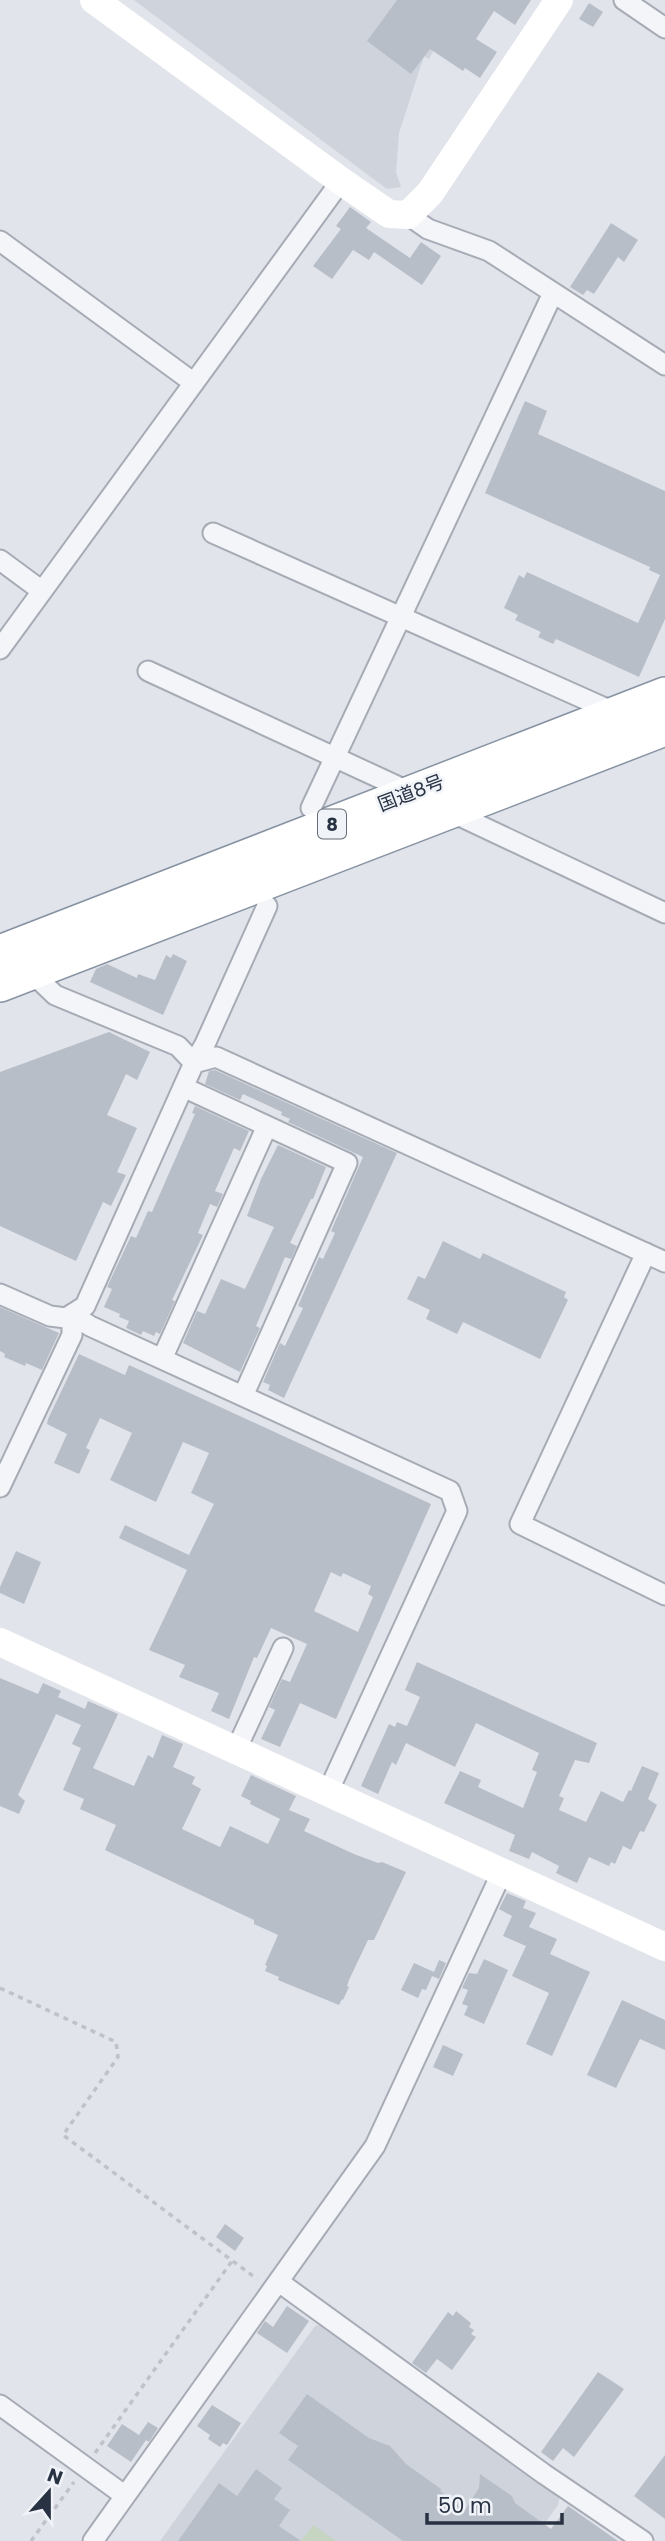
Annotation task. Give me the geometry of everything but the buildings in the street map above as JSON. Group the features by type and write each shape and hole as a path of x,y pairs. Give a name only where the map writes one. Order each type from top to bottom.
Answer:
{"highway":[{"name":"国道8号","path":"0,953 665,695"},
{"name":"国道8号","path":"15,978 449,811 661,733"}],"street":[{"path":"94,0 389,214 408,215 428,229 489,251 665,365"},
{"path":"408,215 430,193 559,0"},
{"path":"624,0 665,28"},
{"path":"0,649 341,181"},
{"path":"0,242 194,383"},
{"path":"311,808 553,293"},
{"path":"213,533 616,713"},
{"path":"0,560 43,591"},
{"path":"148,671 412,793"},
{"path":"449,811 665,913"},
{"path":"0,1294 50,1316 66,1318 85,1306 267,906"},
{"path":"15,978 178,1046 194,1063"},
{"path":"194,1063 216,1056 665,1262"},
{"path":"183,1087 347,1163 243,1396"},
{"path":"162,1359 267,1126"},
{"path":"646,1253 520,1524 665,1595"},
{"path":"72,1314 90,1326 450,1491 457,1511 328,1792"},
{"path":"0,1488 72,1335 72,1314"},
{"path":"0,1642 665,1947"},
{"path":"236,1750 283,1648"},
{"path":"93,2541 375,2146 502,1872"},
{"path":"276,2287 643,2541"},
{"path":"0,2405 124,2496"}],"path":[{"path":"0,1988 116,2042 118,2057 63,2135 232,2261 276,2287"},
{"path":"31,2541 232,2261"}],"shaded area":[{"path":"134,0 459,0 429,59 424,56 399,133 396,172 401,187 387,189"},
{"path":"319,2325 560,2496 558,2505 532,2541 160,2541 315,2326"}],"green space":[{"path":"313,2525 336,2541 301,2541"}]}
